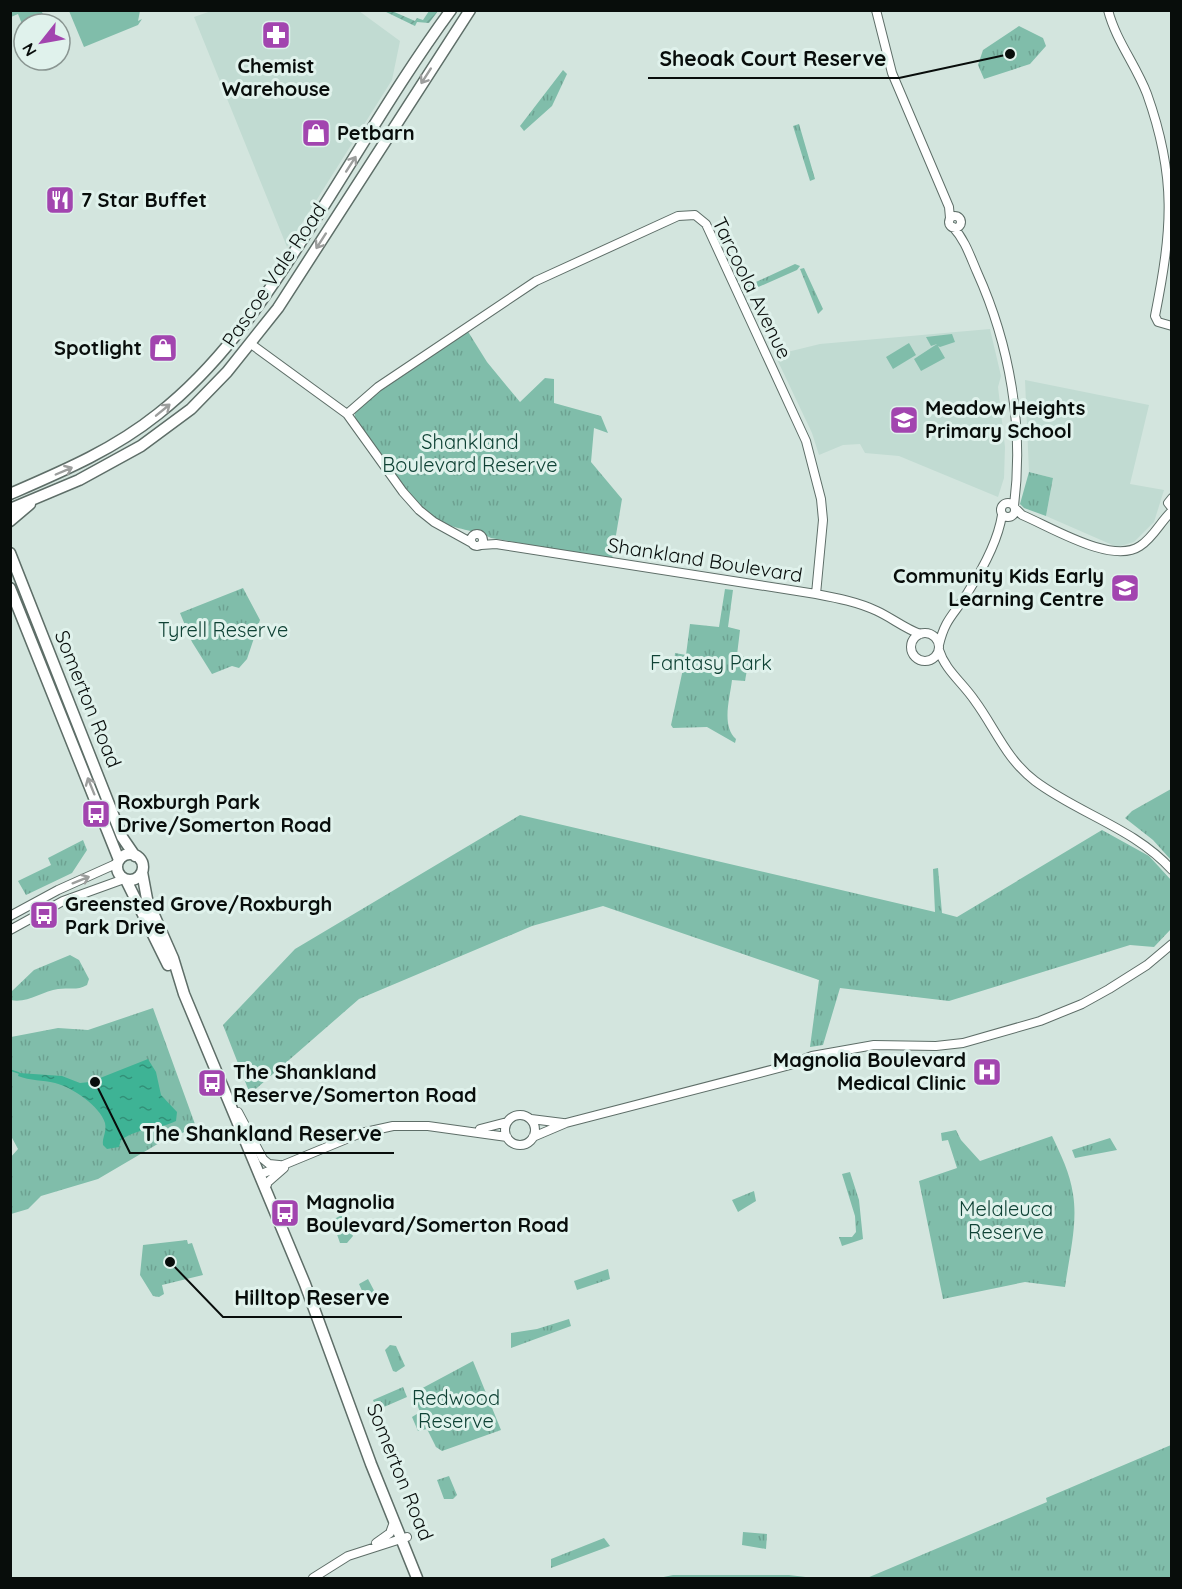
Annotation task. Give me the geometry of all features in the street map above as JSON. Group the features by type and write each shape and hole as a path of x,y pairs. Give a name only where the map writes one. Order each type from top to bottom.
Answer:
{"main road":[{"name":"Pascoe Vale Road","path":"10,494 81,463 115,444 174,401 207,370 238,335 272,286 451,10"},
{"name":"Pascoe Vale Road","path":"10,509 86,476 132,451 191,408 251,344 278,308 470,10"},
{"path":"427,46 440,55"},
{"path":"115,444 121,449 132,451"},
{"path":"10,521 40,497"},
{"name":"Somerton Road","path":"10,553 122,837 135,856"},
{"name":"Somerton Road","path":"10,588 118,861"},
{"path":"128,854 135,856 142,865 142,872 134,880 125,879 118,874 118,861 128,854"},
{"name":"Somerton Road","path":"142,872 147,899 173,958 184,994"},
{"name":"Somerton Road","path":"125,879 184,994 341,1380 394,1522 424,1578"},
{"name":"Somerton Road","path":"341,1380 356,1408 404,1538 416,1578"}],"street":[{"path":"876,10 892,73 985,289 1006,353 1019,454 1018,477 1009,511 967,594 943,625 939,647 934,657 927,661"},
{"path":"1108,10 1117,39 1146,92 1163,146 1171,202 1167,255 1155,316 1158,322 1172,326"},
{"name":"Tarcoola Avenue","path":"347,414 378,387 536,281 678,216 695,215 706,224 714,240 806,441 821,499 823,519 816,594"},
{"name":"Shankland Boulevard","path":"251,344 347,414 403,492 419,510 451,532 496,544 816,594 878,611 902,627 922,633"},
{"path":"1009,511 1101,549 1117,553 1139,547 1150,538 1171,506"},
{"path":"942,663 914,656 911,644 922,633 943,625"},
{"name":"Shankland Boulevard","path":"902,627 911,644"},
{"path":"922,633 933,636 939,647 942,663 978,704 999,742 1032,779 1058,797 1134,837 1172,870"},
{"path":"10,916 118,861"},
{"path":"10,930 63,901 125,879"},
{"path":"507,1122 505,1130 507,1137 512,1142 522,1145 533,1137 566,1123 810,1061 819,1056 874,1045 950,1046 1040,1021 1082,1004 1147,965 1171,944"},
{"path":"223,1089 258,1152 269,1164 283,1165"},
{"path":"465,1130 507,1122 521,1115 531,1119 566,1123"},
{"path":"531,1119 535,1128 533,1137"},
{"path":"259,1175 361,1133 393,1126 428,1126 507,1137"},
{"path":"265,1189 271,1178 296,1159"},
{"path":"313,1578 343,1558 386,1538 394,1522"},
{"path":"362,1550 404,1538"},
{"path":"389,1543 401,1548 416,1578"}],"shaded area":[{"path":"214,10 359,11 400,41 392,80 287,247 194,17"},
{"name":"Meadow Heights Primary School","path":"990,329 1001,376 998,387 1005,447 1004,478 998,497 899,456 865,453 860,444 843,445 819,455 812,433 775,355 820,344"},
{"path":"1025,380 1149,405 1130,484 1164,490 1154,522 1134,542 1117,547 1046,516 1053,478 1029,472"}],"green space":[{"path":"11,10 45,11 12,12 11,17"},
{"path":"140,11 138,21 142,19 138,25 84,47 72,18 72,12 69,12"},
{"path":"384,11 392,11 415,21 417,18 423,20 429,11 438,11 429,23 417,22 415,26"},
{"path":"1019,26 1043,38 1046,46 1030,64 984,79 978,65 983,50"},
{"path":"563,70 567,74 552,106 524,131 520,126"},
{"path":"799,124 815,179 810,181 793,126"},
{"path":"795,264 800,266 797,270 747,292 745,287"},
{"path":"804,268 823,309 818,314 800,269"},
{"name":"Shankland Boulevard Reserve","path":"467,330 487,362 520,402 545,378 554,379 554,403 601,416 608,433 594,428 591,462 622,499 612,559 491,538 436,519 423,509 401,485 355,419 355,410 380,389"},
{"path":"952,334 955,342 938,346 945,358 921,371 914,359 937,344 931,346 926,337"},
{"path":"909,343 916,355 893,369 886,357"},
{"path":"1029,472 1053,478 1046,516 1024,508 1020,504"},
{"name":"Tyrell Reserve","path":"243,588 260,620 247,659 239,668 232,666 212,674 192,642 180,613"},
{"name":"Fantasy Park","path":"725,589 733,590 728,627 740,630 737,655 749,658 745,681 732,680 728,703 729,727 736,739 735,743 707,727 673,728 671,725 683,669 674,666 675,653 686,655 690,624 719,627"},
{"path":"1171,789 1171,860 1153,840 1125,818 1132,811"},
{"path":"520,815 935,912 933,869 938,868 942,913 957,917 1102,830 1149,856 1171,880 1171,929 1154,947 1130,945 949,1001 840,988 823,1045 810,1047 819,980 603,906 532,926 359,999 250,1094 223,1025 295,949"},
{"path":"83,840 87,850 72,873 26,895 18,881 51,865 48,858"},
{"path":"70,955 79,960 89,979 87,985 80,988 52,990 29,999 11,1000 11,992 34,970"},
{"path":"153,1008 196,1127 161,1142 98,1179 41,1196 28,1209 11,1214 10,1158 18,1149 11,1136 11,1037 58,1028 88,1030"},
{"name":"Melaleuca Reserve","path":"956,1130 961,1140 980,1161 1052,1136 1072,1186 1074,1205 1074,1229 1065,1287 1025,1282 943,1299 919,1181 957,1168 948,1140 942,1141 941,1133"},
{"path":"1110,1138 1117,1150 1075,1158 1072,1150"},
{"path":"850,1172 859,1200 863,1239 842,1246 839,1237 852,1237 856,1232 855,1216 842,1174"},
{"path":"754,1191 756,1201 738,1212 732,1200"},
{"path":"342,1215 353,1236 347,1243 340,1243 332,1220"},
{"path":"187,1240 188,1244 192,1243 203,1275 162,1285 164,1294 159,1297 153,1296 140,1275 143,1245"},
{"path":"608,1269 610,1279 577,1290 574,1281"},
{"path":"368,1279 378,1298 368,1304 359,1284"},
{"path":"569,1319 571,1326 511,1348 511,1333 537,1329"},
{"path":"390,1345 396,1346 405,1366 396,1372 393,1371 385,1350"},
{"name":"Redwood Reserve","path":"473,1361 501,1430 442,1451 436,1447 427,1429 418,1431 412,1417 420,1412 415,1399 417,1391"},
{"path":"403,1387 407,1397 377,1410 373,1400"},
{"path":"1171,1445 1171,1578 867,1578 1047,1502 1046,1498"},
{"path":"449,1476 457,1495 453,1499 444,1499 437,1480"},
{"path":"743,1532 767,1534 766,1549 742,1545"},
{"path":"604,1538 610,1546 551,1568 551,1559"},
{"path":"673,1575 789,1575 814,1578 659,1578"}],"water":[{"path":"148,1059 156,1072 161,1095 177,1112 176,1121 136,1132 121,1140 119,1147 107,1149 103,1145 105,1123 97,1110 84,1098 62,1085 18,1076 19,1073 62,1076 80,1083 90,1082"}],"waterway":[{"path":"10,1070 19,1073"}],"place":[{"name":"Chemist Warehouse","path":"276,35"},
{"name":"Sheoak Court Reserve","path":"1010,54"},
{"name":"Petbarn","path":"316,133"},
{"name":"7 Star Buffet","path":"60,200"},
{"name":"Spotlight","path":"163,348"},
{"name":"Meadow Heights Primary School","path":"904,420"},
{"name":"Community Kids Early Learning Centre","path":"1125,588"},
{"name":"Roxburgh Park Drive/Somerton Road","path":"96,814"},
{"name":"Greensted Grove/Roxburgh Park Drive","path":"44,915"},
{"name":"Magnolia Boulevard Medical Clinic","path":"987,1072"},
{"name":"The Shankland Reserve","path":"95,1082"},
{"name":"The Shankland Reserve/Somerton Road","path":"212,1083"},
{"name":"Magnolia Boulevard/Somerton Road","path":"285,1213"},
{"name":"Hilltop Reserve","path":"170,1262"}]}
